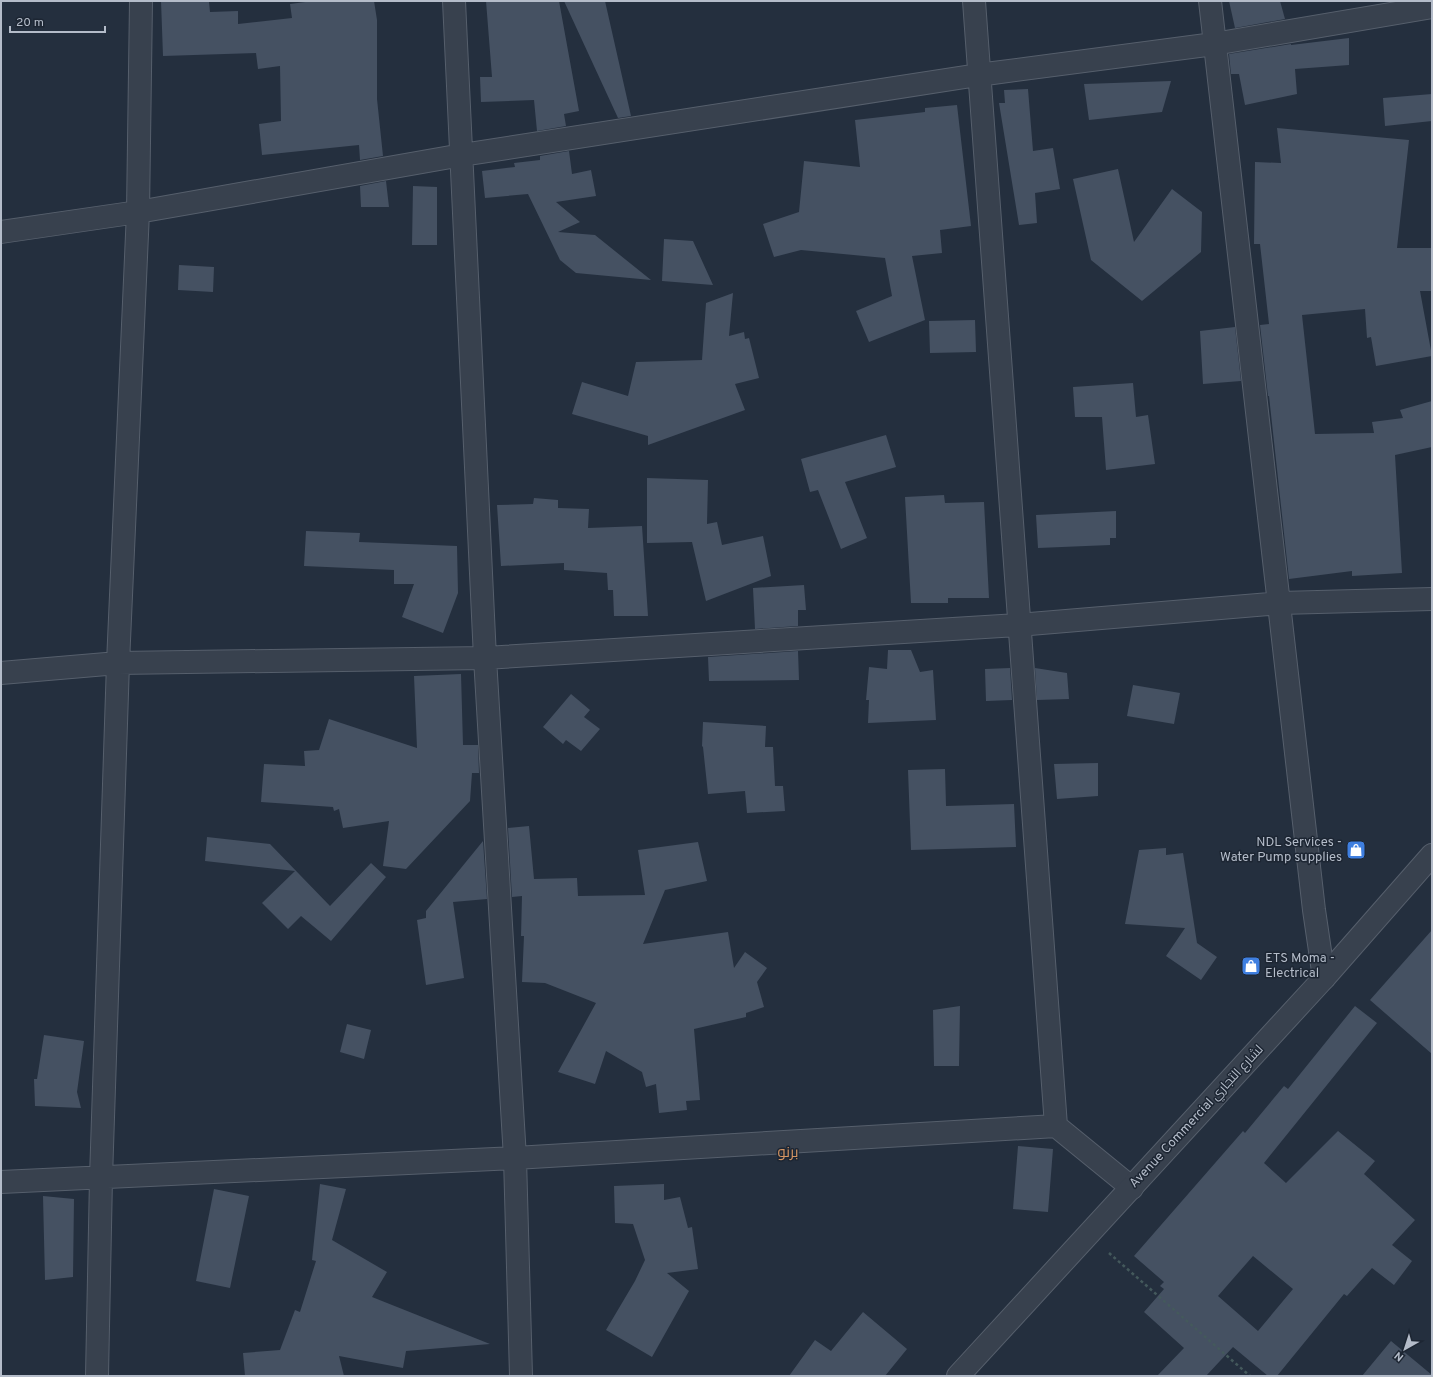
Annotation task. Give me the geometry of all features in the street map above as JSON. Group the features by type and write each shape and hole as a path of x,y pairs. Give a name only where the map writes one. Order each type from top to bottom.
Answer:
{"street":[{"path":"97,1376 101,1178 118,663 138,212 141,1"},
{"path":"454,1 485,658 515,1158 521,1376"},
{"path":"974,1 978,75 1018,625 1056,1126"},
{"path":"1210,1 1314,910 1324,978"},
{"path":"1,232 138,212 462,156 978,75 1214,44 1432,7"},
{"path":"1,673 118,663 485,658 1018,625 1280,603 1432,599"},
{"name":"Avenue Commercial لشارع التجاري","path":"958,1376 1324,978 1432,855"},
{"path":"1,1182 515,1158 1056,1126 1132,1188"}],"path":[{"path":"1087,1234 1250,1376"}],"building":[{"path":"161,1 209,2 210,12 238,11 238,24 292,18 290,4 313,1 374,1 377,20 377,99 383,156 360,160 359,145 262,155 259,124 281,121 280,66 258,69 256,53 163,56"},
{"path":"486,1 559,1 579,111 564,114 566,126 537,131 534,100 481,102 480,77 492,77"},
{"path":"564,1 605,1 631,116 618,118"},
{"path":"1229,1 1280,1 1285,19 1235,28"},
{"path":"1349,38 1349,65 1295,69 1297,94 1245,105 1239,74 1231,74 1229,54 1291,44"},
{"path":"1171,81 1162,112 1089,120 1084,84"},
{"path":"1028,89 1033,151 1053,148 1060,189 1035,193 1037,223 1019,225 999,103 1005,103 1004,90"},
{"path":"1432,94 1432,121 1385,126 1383,98"},
{"path":"957,105 971,226 940,230 942,253 912,256 925,320 869,342 856,311 892,296 885,258 801,250 774,257 763,224 799,212 804,161 860,167 855,120 925,112 925,108"},
{"path":"1277,128 1409,140 1397,248 1432,248 1432,291 1420,291 1432,356 1376,366 1371,337 1367,338 1365,309 1302,315 1315,434 1374,433 1372,422 1403,418 1400,410 1432,401 1432,447 1395,455 1402,573 1352,576 1352,571 1289,579 1260,325 1269,324 1260,244 1254,244 1255,162 1281,163"},
{"path":"569,151 572,174 591,170 596,196 556,202 580,222 558,232 595,235 651,280 576,273 560,260 528,194 485,198 482,171 515,167 514,163 540,160 540,156"},
{"path":"1118,169 1134,242 1172,189 1202,212 1201,252 1142,301 1091,260 1073,179"},
{"path":"386,181 389,207 361,207 360,186"},
{"path":"413,186 437,187 437,245 412,245"},
{"path":"664,239 693,241 713,285 662,281"},
{"path":"179,265 214,267 213,292 178,290"},
{"path":"733,293 729,336 744,332 745,339 749,338 759,378 735,384 745,410 648,445 648,436 572,414 582,382 628,396 636,362 702,360 706,303"},
{"path":"975,320 976,352 930,353 929,321"},
{"path":"1235,327 1241,381 1203,384 1200,331"},
{"path":"1133,383 1136,417 1148,415 1155,464 1106,470 1102,417 1075,417 1073,387"},
{"path":"886,435 896,467 845,482 867,538 841,549 818,490 810,492 801,459"},
{"path":"647,478 708,480 707,524 717,522 722,545 763,536 771,576 706,601 692,542 647,543"},
{"path":"944,495 945,503 984,502 989,598 948,598 948,603 911,603 905,497"},
{"path":"534,498 558,500 558,508 589,509 588,528 642,526 648,616 614,616 613,590 608,590 607,573 564,570 564,563 501,566 497,505 533,504"},
{"path":"1116,511 1116,538 1110,538 1110,545 1038,548 1036,515"},
{"path":"306,531 360,533 359,542 457,546 458,593 443,633 402,617 414,584 394,584 394,570 304,566"},
{"path":"804,585 806,610 798,610 798,626 755,629 753,588"},
{"path":"888,650 911,650 920,672 933,670 936,720 868,723 869,700 866,700 869,667 887,669"},
{"path":"798,651 799,680 709,681 708,657"},
{"path":"1010,668 1012,700 986,701 985,669"},
{"path":"1035,668 1067,673 1069,699 1037,700"},
{"path":"461,674 463,745 478,745 479,773 472,773 470,801 406,869 383,866 389,821 343,828 339,809 334,811 333,807 261,802 264,764 305,766 304,751 319,750 329,719 417,748 414,676"},
{"path":"1133,685 1180,693 1174,724 1127,716"},
{"path":"571,694 590,710 584,717 600,729 581,751 566,740 563,744 543,727"},
{"path":"703,722 766,726 765,747 773,747 775,786 783,786 785,811 747,813 745,791 708,794 702,746"},
{"path":"1098,763 1098,796 1057,799 1054,764"},
{"path":"945,769 946,806 1014,804 1016,847 911,850 908,770"},
{"path":"529,826 534,879 577,878 578,896 645,895 638,850 698,842 707,881 665,890 643,944 728,932 734,968 745,952 767,968 757,982 764,1007 746,1013 746,1017 694,1029 700,1100 686,1101 687,1110 659,1113 656,1084 646,1087 642,1072 606,1051 595,1084 558,1072 596,1003 545,983 522,982 524,936 521,936 522,896 512,897 508,828"},
{"path":"207,837 270,844 330,906 371,863 386,877 331,941 301,916 288,929 262,903 295,871 205,861"},
{"path":"483,841 487,899 453,902 464,978 426,985 417,920 426,918 426,911"},
{"path":"1166,848 1166,855 1183,853 1197,943 1217,957 1201,980 1166,956 1185,928 1125,924 1139,850"},
{"path":"1432,930 1432,1054 1370,1000"},
{"path":"960,1006 959,1066 934,1066 933,1010"},
{"path":"1355,1006 1377,1023 1264,1163 1286,1183 1338,1131 1375,1161 1364,1174 1415,1220 1392,1245 1412,1261 1394,1285 1372,1268 1347,1296 1344,1294 1277,1376 1268,1376 1233,1347 1206,1376 1157,1376 1184,1348 1144,1312 1164,1289 1160,1286 1164,1282 1134,1256 1243,1131 1245,1133 1284,1086 1288,1089","holes":["1253,1256 1293,1289 1258,1331 1218,1296"]},
{"path":"347,1024 371,1030 364,1059 340,1052"},
{"path":"44,1035 84,1041 77,1092 81,1108 35,1106 34,1079 37,1079"},
{"path":"1018,1146 1053,1149 1048,1212 1013,1209"},
{"path":"320,1184 346,1189 332,1240 387,1272 372,1297 490,1344 406,1351 403,1368 339,1356 344,1376 245,1376 243,1353 280,1350 295,1310 300,1312 316,1261 312,1260"},
{"path":"664,1184 664,1200 680,1197 688,1228 692,1227 698,1269 667,1273 689,1291 652,1357 606,1330 635,1281 645,1260 633,1224 615,1223 614,1186"},
{"path":"214,1189 249,1196 230,1288 196,1281"},
{"path":"43,1196 74,1199 73,1277 45,1280"},
{"path":"863,1312 907,1349 885,1376 789,1376 815,1340 831,1351"},
{"path":"1391,1341 1432,1375 1432,1376 1362,1376"}],"place":[{"name":"NDL Services - Water Pump supplies","path":"1356,850"},
{"name":"ETS Moma - Electrical","path":"1251,966"}],"district":[{"name":"برنو","path":"788,1153"}]}
